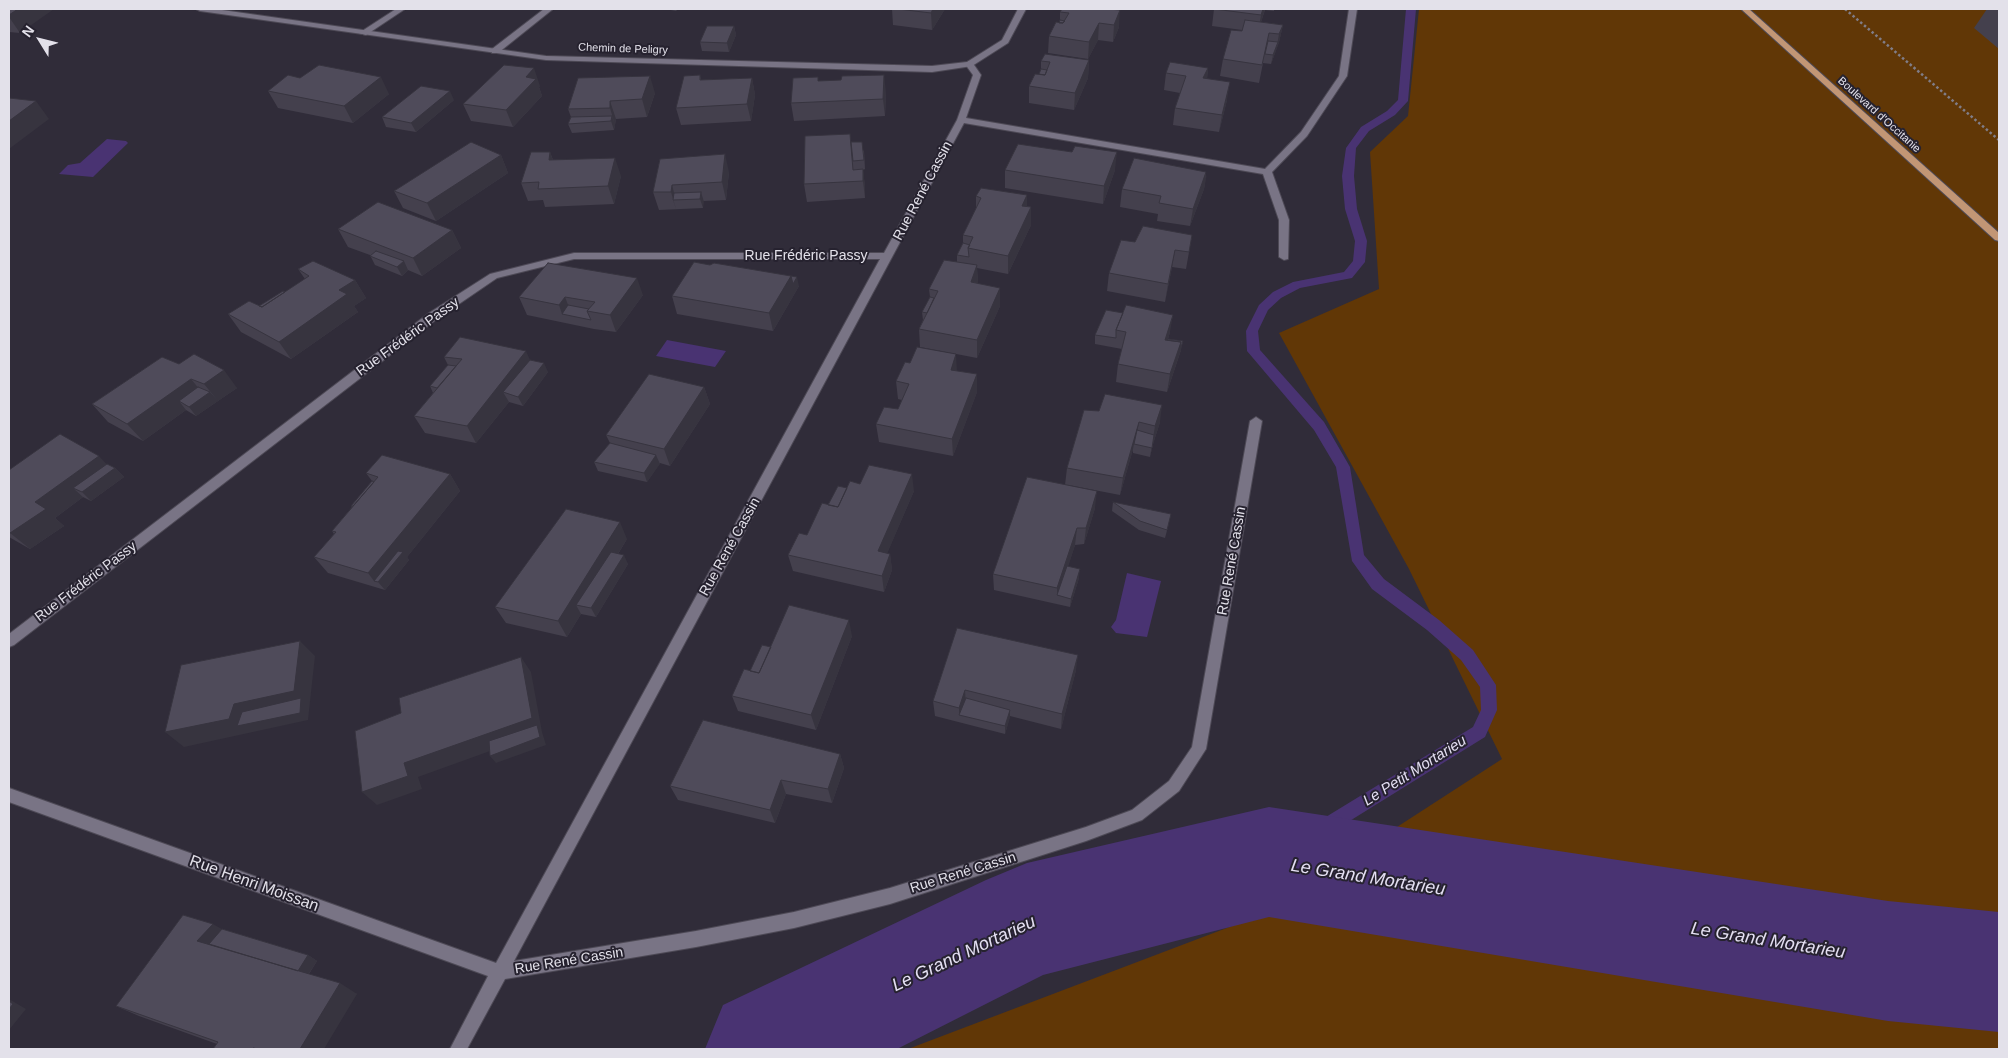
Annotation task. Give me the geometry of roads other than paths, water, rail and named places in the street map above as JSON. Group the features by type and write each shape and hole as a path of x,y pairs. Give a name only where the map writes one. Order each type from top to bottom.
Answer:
{"main road":[{"name":"Boulevard d'Occitanie","path":"1745,9 1999,238"}],"street":[{"name":"Chemin de Peligry","path":"200,9 546,58 922,69 969,64 1006,41 1022,9"},
{"path":"363,33 401,9"},
{"path":"495,51 549,9"},
{"path":"1266,172 1304,134 1343,76 1352,9"},
{"name":"Rue René Cassin","path":"498,972 961,120 977,75 969,64"},
{"path":"961,120 1266,172"},
{"path":"1266,172 1284,220 1284,257"},
{"name":"Rue Frédéric Passy","path":"9,641 433,316 494,276 574,256 888,256"},
{"name":"Rue René Cassin","path":"498,972 696,939 803,917 899,893 1086,834 1136,814 1174,786 1199,749 1256,421"},
{"name":"Rue Henri Moissan","path":"9,796 498,972"},
{"path":"458,1049 498,972"}],"waterway":[{"name":"Le Petit Mortarieu","path":"1269,862 1479,732 1489,710 1488,685 1467,655 1433,625 1378,584 1357,557 1343,467 1319,426 1254,351 1252,331 1263,308 1277,295 1297,285 1348,275 1359,262 1361,241 1351,209 1348,176 1351,148 1365,129 1391,113 1403,101 1411,9"},
{"name":"Le Grand Mortarieu","path":"767,1049 1027,921 1269,862 1888,961 1999,972"}]}
